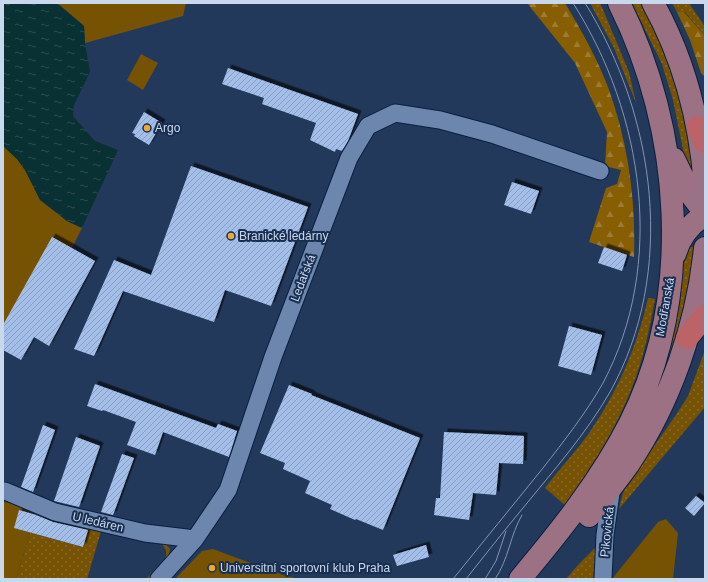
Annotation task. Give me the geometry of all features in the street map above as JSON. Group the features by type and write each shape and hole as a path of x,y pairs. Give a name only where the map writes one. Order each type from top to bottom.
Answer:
{"highway":[{"path":"687,338 705,316"}],"main road":[{"name":"Modřanská","path":"520,579 583,501 601,474 631,422 646,386 666,310 672,269 673,222 670,179 664,138 658,110 643,59 632,30 619,3"},
{"path":"653,3 668,33 680,63 701,135 705,185"},
{"path":"664,138 692,196 705,214 690,227 683,236 677,249 672,269"},
{"path":"538,579 612,486 638,448 663,401 680,362 687,338 699,290 705,248"}],"street":[{"name":"Ledařská","path":"159,579 195,539 228,490 273,357 348,158 368,126 395,113 440,120 492,134 600,171"},
{"name":"Pikovická","path":"603,579 604,535 612,486"},
{"name":"U ledáren","path":"5,491 55,512 145,533 195,539"}],"shaded area":[{"path":"57,3 186,3 183,16 85,43 84,26"},
{"path":"590,3 600,3 629,72 636,103 614,48"},
{"path":"632,3 644,3 676,74 697,183 688,174 673,100 662,64"},
{"path":"672,3 689,3 705,27 705,36 685,12 677,12"},
{"path":"141,54 158,63 143,90 127,80"},
{"path":"3,146 17,159 25,170 40,199 67,221 82,228 72,248 3,325"},
{"path":"687,247 697,247 694,279 662,386 637,426 682,260"},
{"path":"648,298 655,299 642,358 630,394 605,443 566,506 545,488 584,440 618,385 638,334"},
{"path":"705,350 705,407 619,509 624,489 688,396"},
{"path":"3,502 17,504 166,544 170,549 168,559 151,579 146,579 166,557 166,550 162,544 102,528 88,529 20,510 15,528 83,547 30,533 16,579 3,579"},
{"path":"666,519 678,533 673,579 612,579 658,522"},
{"path":"102,528 87,579 16,579 30,533 83,547 88,529"},
{"path":"596,547 593,579 566,579 578,565"},
{"path":"213,549 283,575 299,579 175,579 202,551"}],"green space":[{"path":"527,3 565,3 604,76 615,108 626,150 634,214 634,257 589,242 606,188 617,184 621,170 605,166 607,132 575,63"},
{"path":"677,12 684,12 705,36 705,77 701,73 690,40"}],"water":[{"path":"3,3 57,3 84,26 85,43 90,72 74,105 73,116 95,141 118,150 82,228 67,221 40,200 25,170 17,159 3,146"}],"building":[{"path":"228,68 358,114 348,141 342,151 336,149 335,152 310,140 316,123 262,104 264,98 222,84"},
{"name":"Argo","path":"144,112 162,123 149,145 134,136 135,134 132,133"},
{"name":"Branické ledárny","path":"191,166 308,207 271,306 225,290 214,322 123,291 94,356 74,349 114,260 151,275"},
{"path":"512,182 539,191 531,214 504,205"},
{"path":"52,237 95,261 49,346 34,337 21,360 3,350 3,325"},
{"path":"604,247 627,255 622,271 598,263"},
{"path":"569,326 602,335 591,375 558,366"},
{"path":"95,384 216,428 218,424 237,431 229,457 163,432 155,455 127,445 136,422 87,406"},
{"path":"289,385 420,438 383,530 330,509 332,505 305,493 310,481 283,469 285,463 260,453"},
{"path":"43,425 55,430 33,492 21,487"},
{"path":"444,432 524,436 523,464 499,463 496,495 473,493 469,520 434,515 436,498 440,498"},
{"path":"76,437 100,446 79,507 54,501"},
{"path":"122,454 134,458 113,515 101,512"},
{"path":"696,496 705,503 694,516 685,508"},
{"path":"19,510 53,522 88,530 83,547 14,528"},
{"path":"426,545 429,557 397,566 393,555"}],"tram line":[{"path":"453,579 551,458 574,427 603,383 623,337 635,289 640,240 638,190 630,141 616,92 597,46 573,3"},
{"path":"466,579 569,452 601,408 610,392 631,345 644,296 650,246 649,195 642,144 628,95 609,47 585,3"},
{"path":"495,579 500,571 522,515"},
{"path":"485,579 496,561 506,531"}],"place":[{"name":"Argo","path":"147,128"},
{"name":"Branické ledárny","path":"231,236"},
{"name":"Universitní sportovní klub Praha","path":"212,568"}]}
